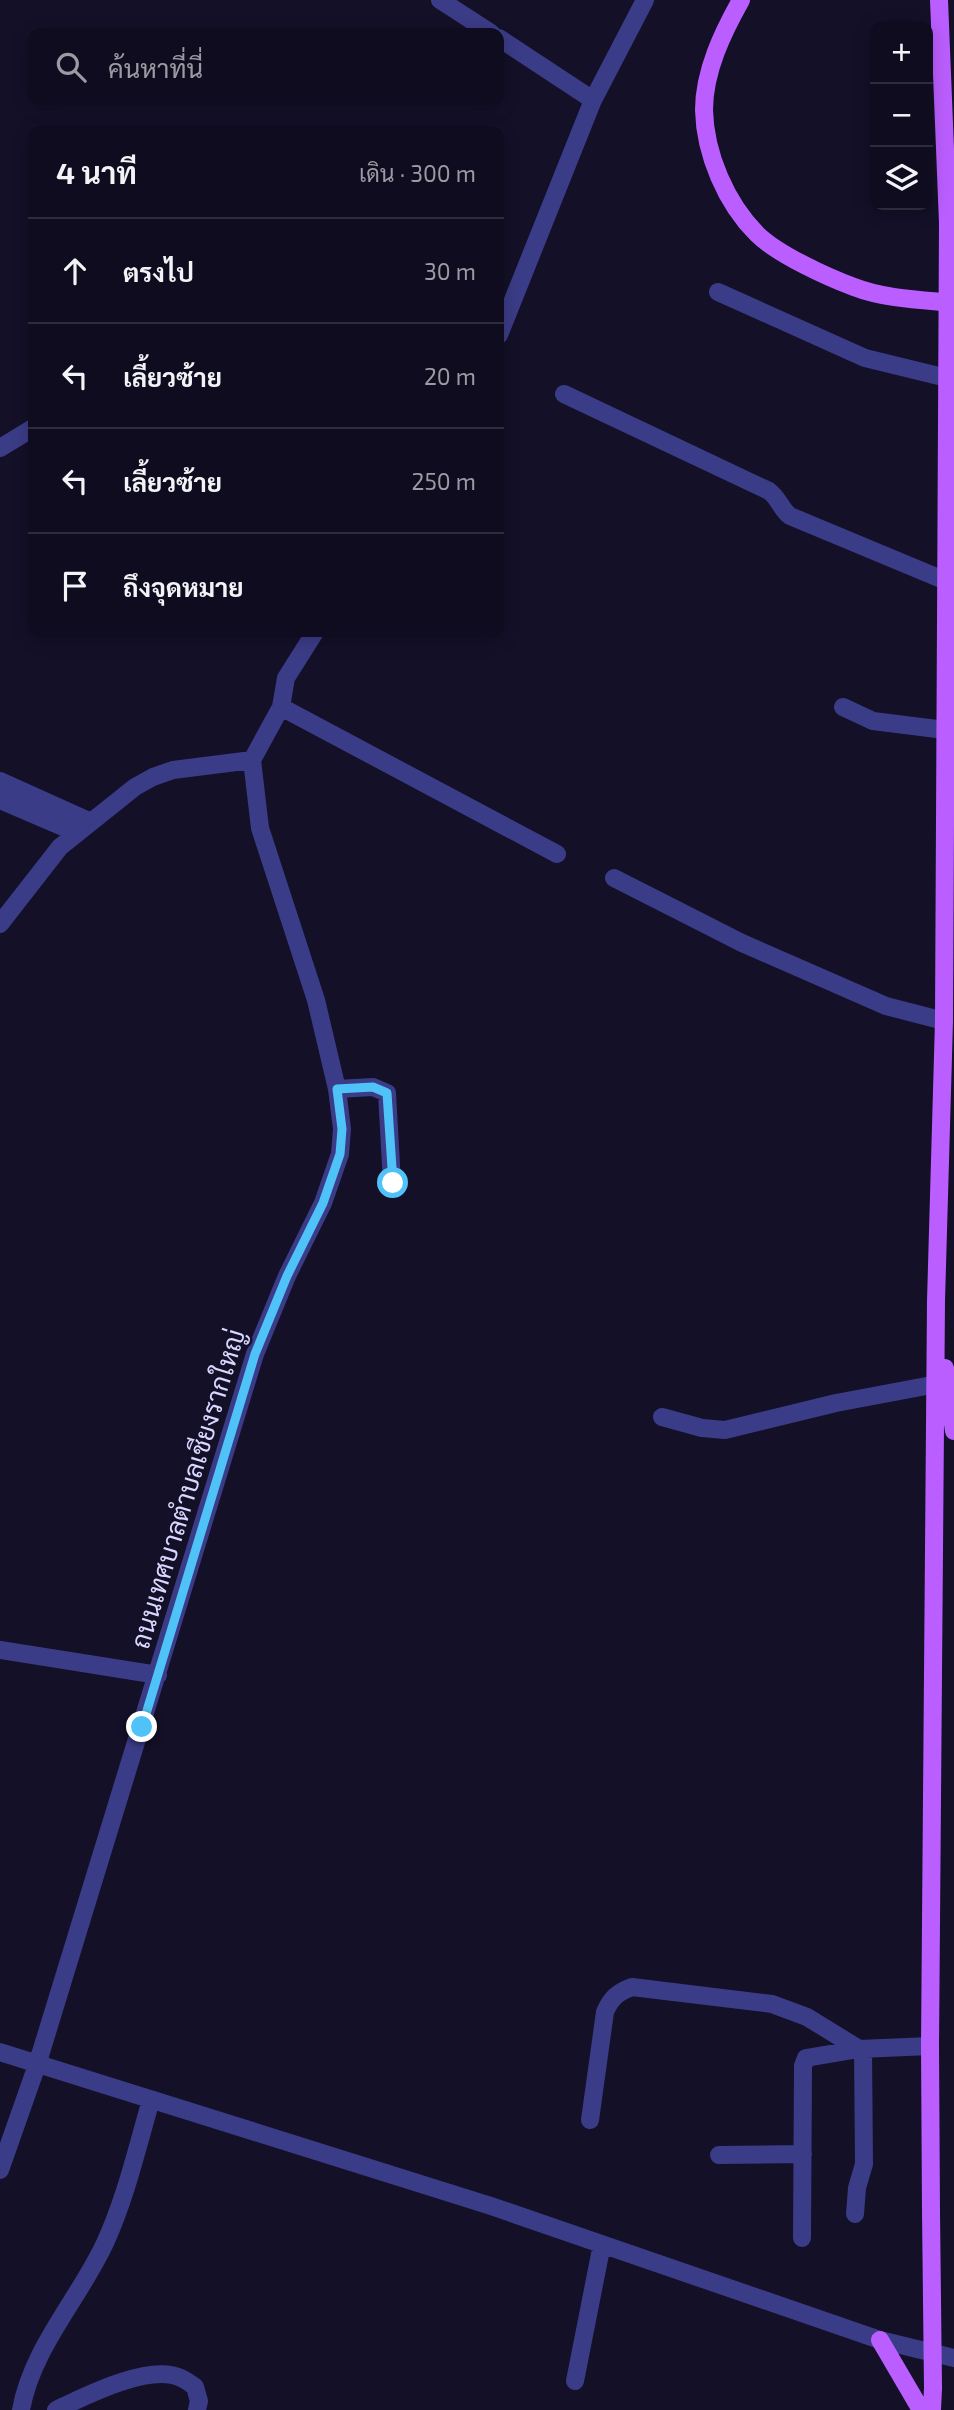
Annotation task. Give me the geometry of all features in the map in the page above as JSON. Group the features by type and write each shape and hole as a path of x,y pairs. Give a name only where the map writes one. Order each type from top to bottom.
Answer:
{"main road":[{"path":"741,0 711,65 704,109 712,157 729,198 758,235 803,265 857,288 915,300 954,303"},
{"path":"932,2410 930,2046 936,1301 944,1021 948,223 939,0"},
{"path":"936,1301 954,1431"},
{"path":"880,2340 920,2410"}],"street":[{"path":"440,0 483,28"},
{"path":"504,322 593,100 645,0"},
{"path":"504,41 593,100"},
{"path":"718,292 865,358 947,378"},
{"path":"564,394 769,491 790,516 946,581"},
{"path":"0,447 28,431"},
{"path":"0,924 60,847 135,787 153,776 173,770 252,760 281,708 286,678 312,637"},
{"path":"843,707 873,721 945,730"},
{"path":"281,708 556,854"},
{"name":"ถนนเทศบาลตำบลเชียงรากใหญ่","path":"0,2170 37,2065 255,1354 287,1276 323,1203 340,1154 342,1129 337,1089 316,1000 260,828 252,760"},
{"path":"0,781 84,828"},
{"path":"0,800 84,828"},
{"path":"614,878 742,943 886,1006 944,1021"},
{"path":"337,1089 373,1087 387,1093 393,1183"},
{"path":"662,1417 702,1428 725,1430 836,1402 936,1384"},
{"path":"0,1650 158,1675"},
{"path":"590,2120 605,2012 610,2000 619,1992 632,1987 772,2004 807,2017 861,2049"},
{"path":"802,2238 803,2066 806,2058 861,2049 930,2046"},
{"path":"855,2214 857,2188 864,2164 861,2049"},
{"path":"0,2052 491,2206 880,2340 954,2358"},
{"path":"21,2410 24,2393 43,2350 104,2244 123,2198 151,2100"},
{"path":"719,2155 803,2154"},
{"path":"575,2381 602,2244"},
{"path":"56,2410 91,2392 131,2379 161,2375 180,2376 195,2387 199,2401 197,2410"}],"route":[{"path":"142,1727 255,1354 287,1276 323,1203 340,1154 342,1129 337,1089 373,1087 387,1093 393,1183"}]}
